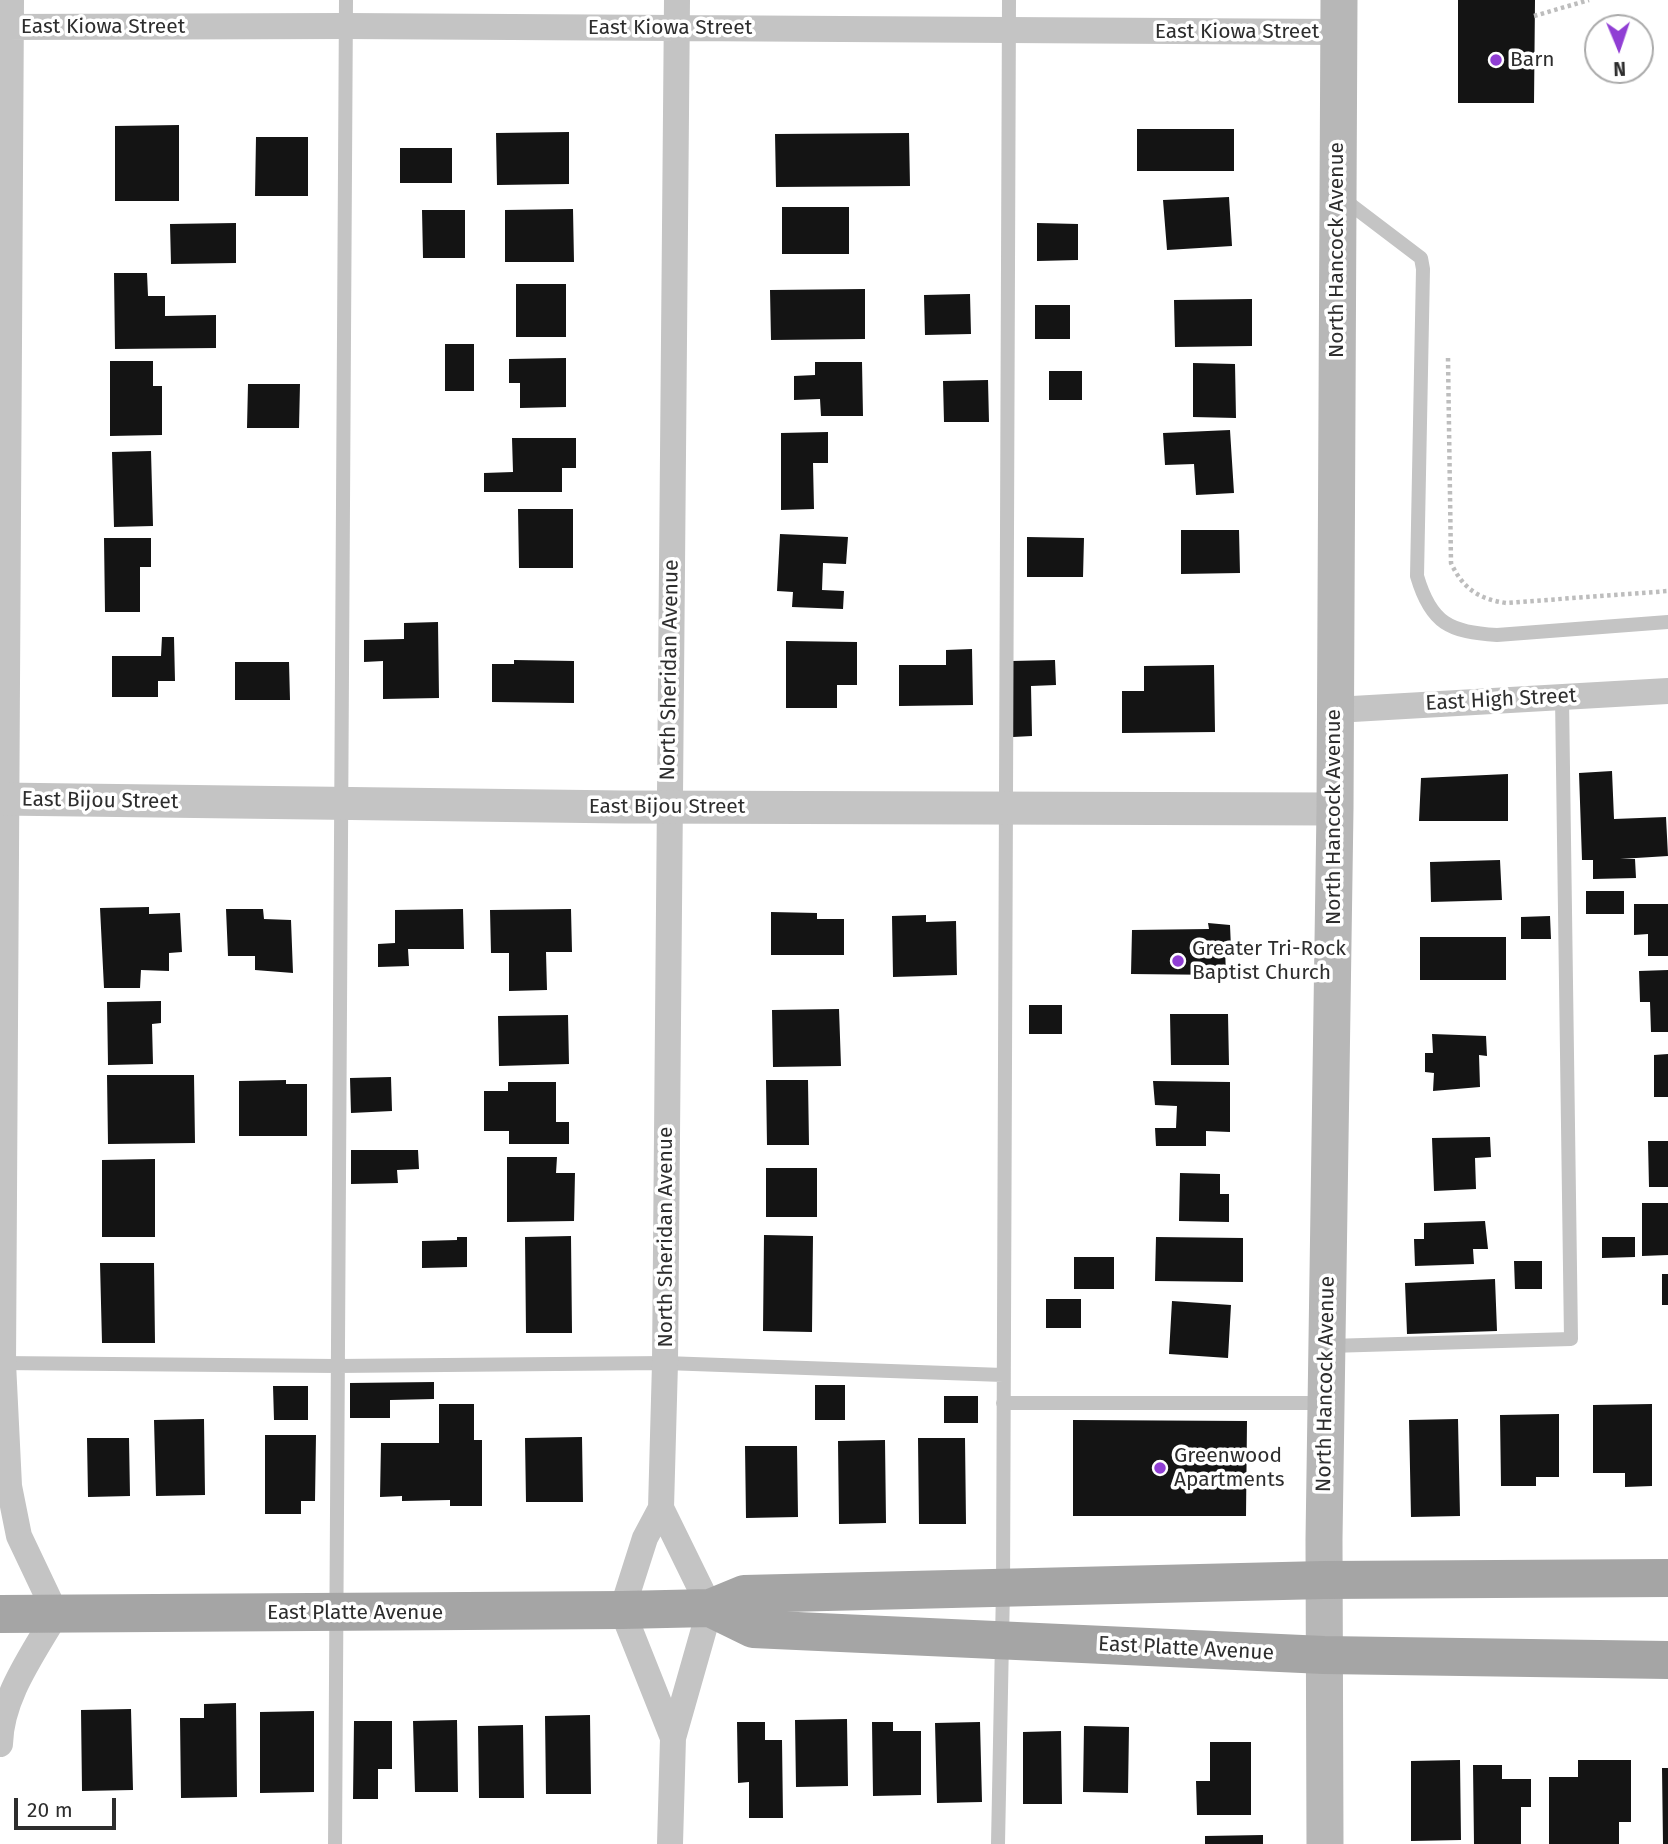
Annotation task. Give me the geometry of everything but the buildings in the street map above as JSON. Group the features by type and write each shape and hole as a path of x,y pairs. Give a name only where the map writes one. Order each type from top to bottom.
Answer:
{"main road":[{"name":"North Hancock Avenue","path":"1325,1844 1324,1580 1335,809 1339,16"},
{"name":"East Platte Avenue","path":"0,1614 336,1614 622,1610 710,1608 744,1594 1324,1580 1668,1578"},
{"name":"East Platte Avenue","path":"710,1608 753,1629 1324,1655 1668,1660"}],"street":[{"path":"0,1744 0,1723 19,1678 56,1614 19,1536 9,1486 2,1363 5,27 11,0"},
{"name":"North Sheridan Avenue","path":"622,1610 645,1538 661,1508 665,1363 677,0"},
{"name":"East Kiowa Street","path":"5,27 346,13 677,28 1009,30 1339,16"},
{"name":"East High Street","path":"1335,710 1668,691"},
{"name":"East Bijou Street","path":"3,799 341,805 1335,809"},
{"path":"0,1514 9,1486"},
{"name":"North Sheridan Avenue","path":"661,1508 710,1608"},
{"path":"670,1844 673,1738 710,1608"},
{"path":"622,1610 673,1738"}],"lane":[{"path":"998,1844 1003,1589 1009,0"},
{"path":"335,1844 346,13"},
{"path":"1337,195 1421,258 1423,269 1417,576 1424,599 1446,623 1472,633 1497,635 1668,622"},
{"path":"1327,1346 1571,1339 1562,697"},
{"path":"2,1363 337,1366 665,1363 1003,1375"},
{"path":"1003,1403 1326,1403"}],"path":[{"path":"1534,16 1586,0"},
{"path":"1448,355 1451,564 1457,577 1470,591 1488,600 1506,603 1668,591"}],"place":[{"name":"Barn","path":"1496,60"},
{"name":"Greater Tri-Rock Baptist Church","path":"1178,961"},
{"name":"Greenwood Apartments","path":"1160,1468"}]}
